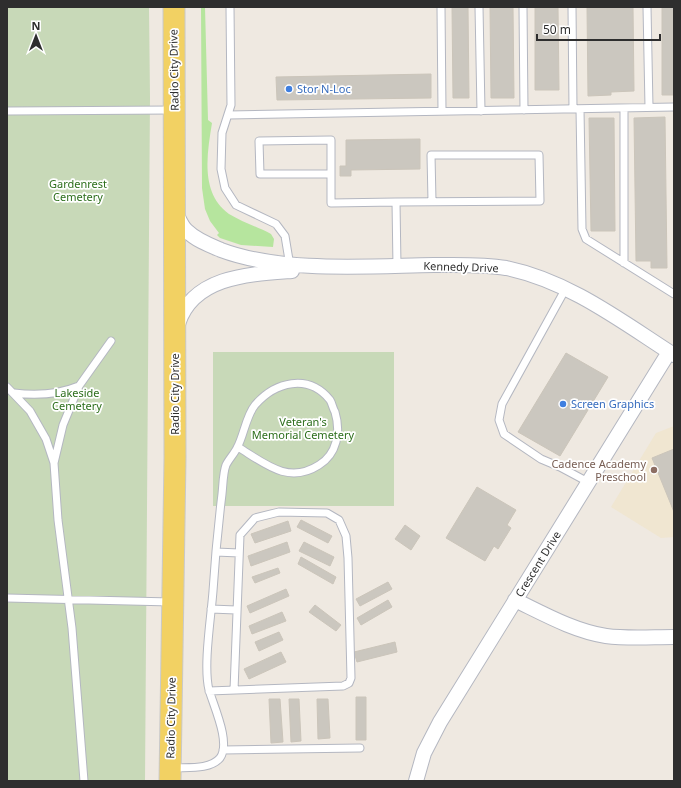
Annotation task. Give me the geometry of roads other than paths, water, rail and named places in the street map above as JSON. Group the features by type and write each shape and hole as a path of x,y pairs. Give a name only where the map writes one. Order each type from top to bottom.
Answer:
{"main road":[{"name":"Radio City Drive","path":"170,774 176,212 174,7"}],"street":[{"name":"Kennedy Drive","path":"176,212 186,231 205,244 237,256 290,267"},
{"name":"Kennedy Drive","path":"175,331 182,310 202,291 226,279 290,267 475,266 506,268 534,275 566,288 671,353"},
{"name":"Crescent Drive","path":"416,781 424,753 440,722 588,482 671,353"},
{"path":"515,600 548,616 593,633 623,637 674,637"}],"lane":[{"path":"230,7 229,115 222,133 221,169 225,188 236,205 276,224 285,236 290,267"},
{"path":"441,7 442,111"},
{"path":"479,7 481,111"},
{"path":"523,7 524,110"},
{"path":"572,7 582,229 586,239 674,294"},
{"path":"648,7 648,107"},
{"path":"229,115 674,107"},
{"path":"624,108 624,264"},
{"path":"7,110 175,110"},
{"path":"331,174 260,174 259,142 331,140 331,174 331,203 540,201 539,155 432,155 432,201"},
{"path":"396,202 397,266"},
{"path":"566,288 502,404 499,420 504,434 541,459 588,482"},
{"path":"54,463 63,425 79,386 111,341"},
{"path":"170,774 207,766 216,762 222,756 223,735 209,691 207,679 216,552 226,466 238,447 254,406 268,393 279,386 290,383 305,384 316,389 330,400 337,418 339,433 334,448 324,462 312,470 297,474 285,473 271,468 238,447"},
{"path":"14,393 35,396 46,395 69,390 79,386"},
{"path":"7,387 14,393 33,416 46,439 54,463 58,520 72,628 84,781"},
{"path":"209,691 343,686 349,683 348,558 346,536 339,520 327,513 310,511 279,512 255,518 240,534 234,690"},
{"path":"216,552 239,553"},
{"path":"7,598 173,602"},
{"path":"212,609 236,610"},
{"path":"223,750 360,748"}],"place":[{"name":"Stor N-Loc","path":"289,89"},
{"name":"Screen Graphics","path":"563,404"},
{"name":"Cadence Academy Preschool","path":"654,470"}],"park label":[{"name":"Gardenrest Cemetery","path":"78,190"},
{"name":"Lakeside Cemetery","path":"77,399"},
{"name":"Veteran's Memorial Cemetery","path":"303,428"}]}
